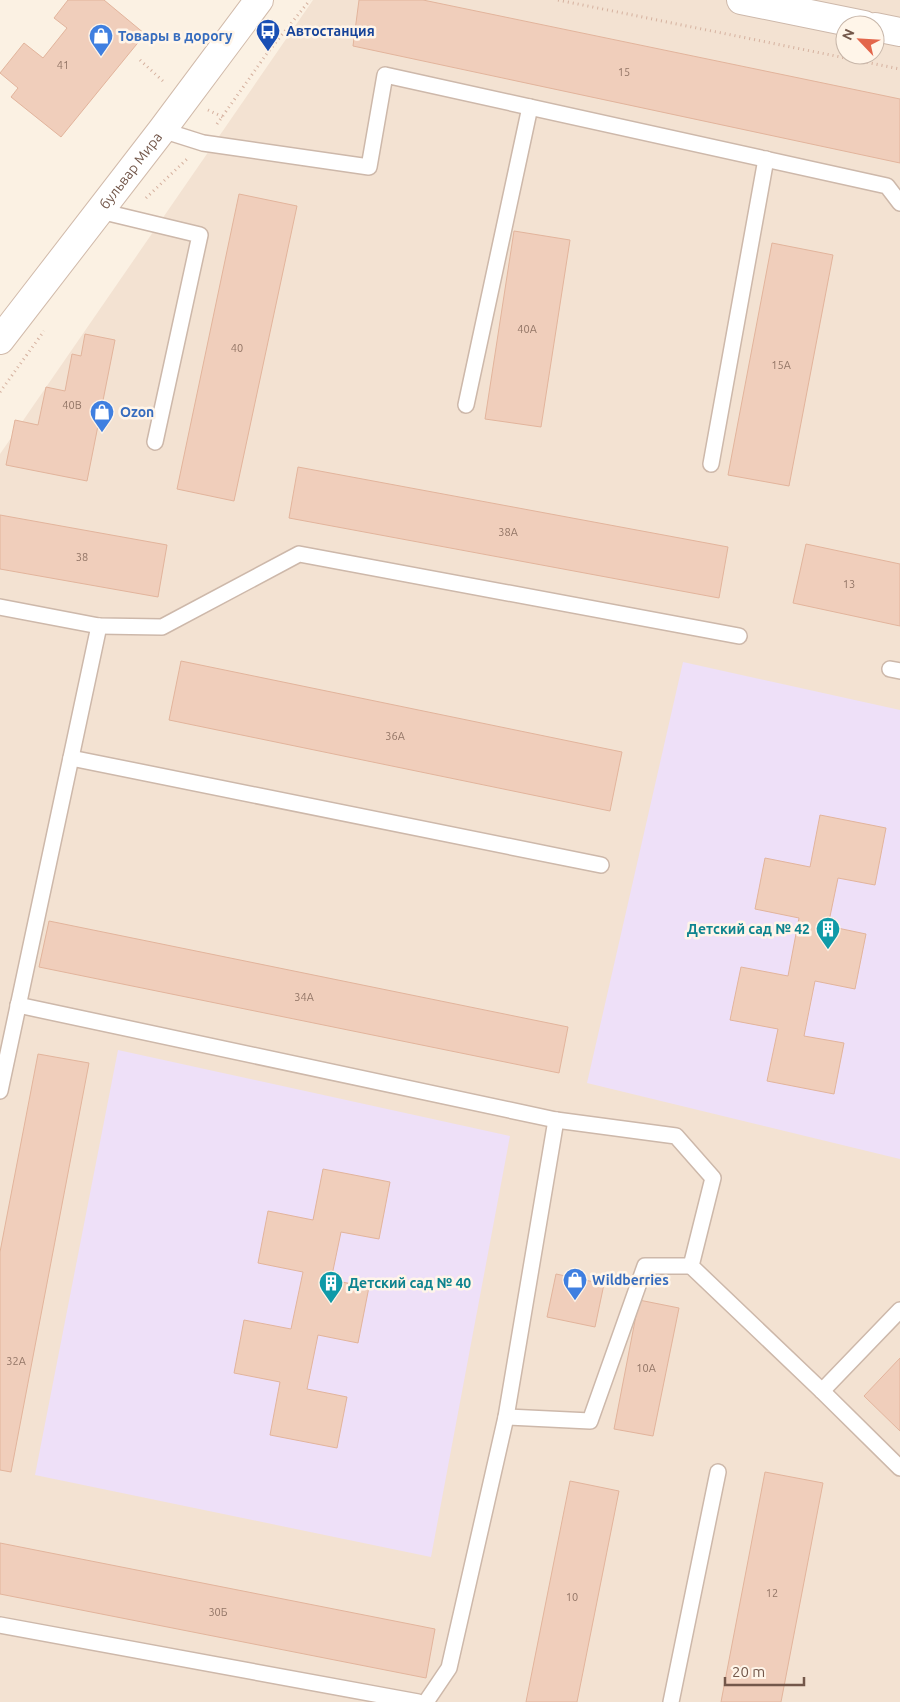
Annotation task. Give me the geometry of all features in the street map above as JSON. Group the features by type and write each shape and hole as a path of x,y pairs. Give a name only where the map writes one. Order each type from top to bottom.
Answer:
{"street":[{"name":"бульвар Мира","path":"0,340 162,130 258,0"},
{"path":"741,0 835,19"},
{"path":"885,29 900,32"}],"lane":[{"path":"162,130 203,143 369,167 385,75 887,186 900,203"},
{"path":"466,405 530,107"},
{"path":"711,464 766,159"},
{"path":"100,211 200,235 155,442"},
{"path":"0,607 99,626 162,627 299,554 739,636"},
{"path":"0,1091 99,626"},
{"path":"71,758 601,865"},
{"path":"18,1005 556,1120 676,1136 713,1178 691,1266"},
{"path":"426,1702 449,1668 506,1417 556,1120"},
{"path":"506,1417 590,1421 645,1266 691,1266 822,1390 900,1468"},
{"path":"822,1390 900,1310"},
{"path":"671,1702 718,1472"},
{"path":"0,1625 418,1702"}],"path":[{"path":"223,117 268,52 310,0"},
{"path":"558,0 900,69"},
{"path":"126,218 203,143"}],"shaded area":[{"path":"313,0 900,0 900,1702 0,1702 0,454"},
{"path":"683,662 900,710 900,1159 587,1083"},
{"path":"118,1050 510,1136 431,1557 35,1475"}],"building":[{"path":"68,0 104,0 145,34 61,137 11,97 18,88 0,73 24,43 43,58 67,28 54,18"},
{"path":"359,0 423,0 900,99 900,163 353,46"},
{"path":"239,194 297,206 234,501 177,489"},
{"path":"514,231 570,240 541,427 485,419"},
{"path":"772,243 833,255 789,486 728,475"},
{"path":"85,334 115,340 87,481 6,465 15,420 38,425 46,387 65,391 72,354 81,356"},
{"path":"298,467 728,547 719,598 289,518"},
{"path":"0,515 167,545 158,597 0,569"},
{"path":"806,544 900,564 900,626 793,603"},
{"path":"181,661 622,752 610,811 169,720"},
{"name":"Детский сад № 42","path":"820,815 886,828 875,885 838,878 828,926 866,934 855,989 815,981 804,1036 844,1043 834,1094 767,1081 778,1029 730,1020 741,967 788,976 799,918 755,909 765,858 810,867"},
{"path":"49,921 568,1027 559,1073 39,967"},
{"path":"38,1054 89,1063 11,1472 0,1470 0,1252"},
{"name":"Детский сад № 40","path":"323,1169 390,1182 379,1239 341,1232 331,1280 369,1287 358,1343 318,1335 307,1389 347,1397 337,1448 270,1435 280,1382 234,1373 244,1320 291,1329 303,1272 258,1263 268,1211 313,1220"},
{"name":"Wildberries","path":"556,1274 604,1284 595,1327 547,1317"},
{"path":"639,1300 679,1308 653,1436 614,1429"},
{"path":"900,1358 900,1431 864,1396"},
{"path":"765,1472 823,1483 781,1702 721,1702"},
{"path":"570,1481 619,1491 577,1702 526,1702"},
{"path":"0,1543 435,1629 426,1678 0,1594"}],"place":[{"name":"Автостанция","path":"268,52"},
{"name":"Товары в дорогу","path":"101,57"},
{"name":"Ozon","path":"102,433"},
{"name":"Детский сад № 42","path":"828,950"},
{"name":"Wildberries","path":"575,1301"},
{"name":"Детский сад № 40","path":"331,1304"}]}
